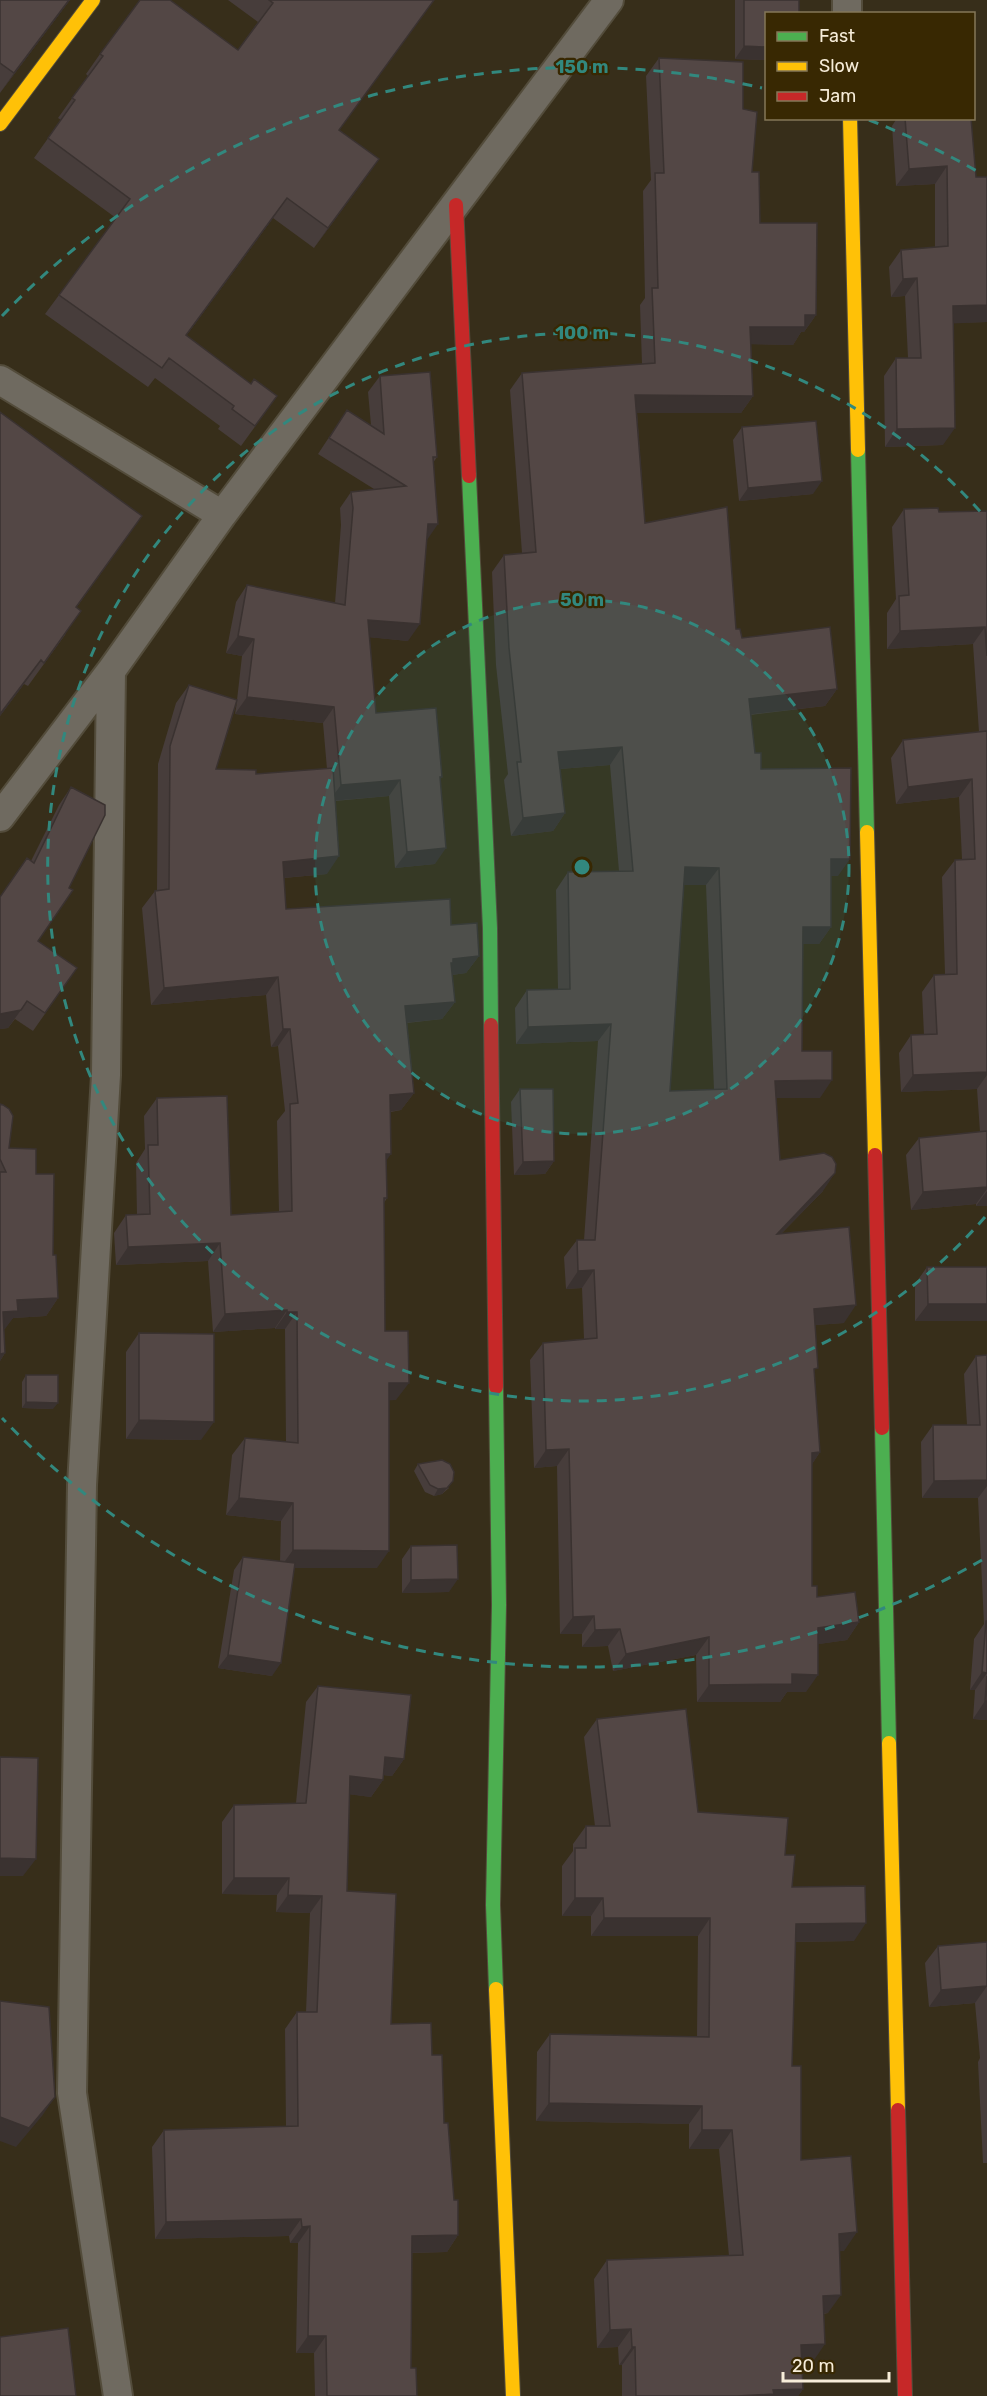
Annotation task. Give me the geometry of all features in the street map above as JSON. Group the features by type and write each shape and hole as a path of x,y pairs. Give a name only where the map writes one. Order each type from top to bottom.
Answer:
{"street":[{"path":"0,124 93,0"},
{"path":"0,817 111,671 222,515 609,0"},
{"path":"850,120 905,2396"},
{"path":"456,205 490,928 499,1605 493,1905 513,2396"},
{"path":"0,380 222,515"},
{"path":"111,671 106,1076 82,1485 72,2093 118,2396"}],"building":[{"path":"0,0 69,0 14,73 0,63"},
{"path":"140,0 170,0 238,50 273,3 269,0 434,0 339,130 379,159 328,228 287,198 186,335 251,384 254,379 277,396 255,426 232,409 234,406 169,358 162,368 59,295 130,199 48,138 75,100 72,98 103,56 100,54"},
{"path":"744,0 799,0 799,12 765,12 765,47 744,46"},
{"path":"659,58 743,62 743,109 757,112 752,172 759,172 760,223 817,223 816,315 805,315 805,327 750,327 753,396 635,395 645,523 727,507 736,629 740,629 742,638 830,627 837,689 749,699 755,753 761,753 761,769 851,768 850,859 831,859 831,927 803,927 802,1051 832,1051 832,1080 775,1081 780,1160 824,1153 832,1157 836,1164 835,1173 777,1234 849,1227 856,1305 814,1309 818,1368 814,1369 820,1452 812,1453 812,1586 817,1586 817,1597 855,1592 859,1622 818,1628 818,1675 792,1674 792,1684 709,1685 709,1637 626,1654 620,1629 595,1630 594,1616 573,1617 569,1449 546,1450 543,1343 597,1338 594,1270 578,1271 577,1240 595,1240 611,1024 528,1027 527,990 570,989 568,872 633,871 622,747 558,752 565,813 523,818 517,762 521,762 509,648 504,555 536,552 522,373 655,363 652,288 658,288 655,173 664,173","holes":["685,867 719,868 727,1089 670,1091"]},
{"path":"905,120 971,120 976,177 987,177 987,305 953,306 955,428 897,429 896,358 921,358 917,278 903,279 901,250 948,246 947,166 909,169"},
{"path":"430,372 437,457 433,457 438,524 428,524 420,624 368,620 376,713 436,708 446,848 407,852 400,780 341,785 334,707 247,697 254,639 238,636 247,585 345,605 353,508 351,492 406,486 329,438 347,410 384,434 380,376"},
{"path":"0,412 142,516 76,607 81,611 44,663 41,660 0,714"},
{"path":"816,421 822,481 748,488 742,427"},
{"path":"938,508 939,512 987,511 987,656 985,627 900,631 899,596 909,595 904,509"},
{"path":"189,685 237,700 216,769 256,770 256,774 333,768 339,856 283,862 286,909 450,899 451,925 477,923 479,956 453,959 451,963 455,1002 405,1006 414,1093 390,1095 391,1154 386,1154 387,1198 384,1198 385,1331 408,1331 409,1383 389,1383 389,1551 293,1550 293,1503 239,1498 245,1438 298,1443 297,1312 287,1312 287,1310 225,1314 220,1243 128,1247 126,1215 150,1214 148,1145 158,1145 157,1098 227,1096 231,1215 292,1211 290,1104 298,1103 290,1029 283,1029 278,977 164,988 155,891 169,889 170,746"},
{"path":"987,731 987,1072 913,1075 911,1035 937,1034 934,975 957,974 955,860 975,859 972,779 908,787 903,740"},
{"path":"71,787 105,805 105,815 69,888 73,890 38,941 77,968 45,1013 27,1001 21,1010 0,1014 0,897 27,858 34,863"},
{"path":"520,1089 553,1089 554,1161 523,1162"},
{"path":"0,1104 9,1109 13,1116 9,1148 36,1149 36,1174 54,1174 53,1255 56,1255 58,1298 17,1300 18,1311 3,1312 5,1353 0,1354 0,1172 6,1172 0,1159"},
{"path":"987,1131 987,1187 923,1192 919,1138"},
{"path":"927,1267 987,1267 987,1304 928,1304"},
{"path":"139,1333 214,1334 214,1422 139,1420"},
{"path":"987,1355 987,1480 934,1481 933,1425 980,1425 976,1356"},
{"path":"26,1375 58,1375 58,1403 26,1402"},
{"path":"442,1460 450,1464 454,1472 453,1481 447,1488 438,1489 430,1485 418,1464"},
{"path":"457,1545 458,1579 411,1580 411,1546"},
{"path":"243,1557 295,1563 281,1663 228,1655"},
{"path":"987,1621 987,1673 982,1672"},
{"path":"987,1676 987,1701 985,1701"},
{"path":"318,1686 411,1695 404,1759 385,1757 383,1780 350,1776 347,1891 396,1894 391,2024 431,2023 432,2055 442,2055 444,2123 448,2123 454,2200 458,2200 458,2235 412,2236 411,2368 416,2368 417,2396 327,2396 326,2336 308,2336 310,2226 302,2227 301,2219 166,2222 164,2130 298,2126 297,2012 317,2012 322,1896 288,1895 289,1878 234,1878 234,1805 306,1803"},
{"path":"686,1709 698,1812 788,1818 785,1855 795,1855 792,1887 865,1886 866,1923 796,1924 792,2066 801,2066 801,2160 851,2156 857,2232 839,2234 841,2295 823,2296 825,2344 801,2345 803,2389 773,2390 774,2394 636,2396 635,2347 632,2347 631,2329 610,2330 607,2260 743,2255 732,2130 702,2130 702,2106 549,2103 550,2034 709,2037 710,1918 604,1918 603,1898 575,1898 575,1848 586,1848 586,1826 610,1826 597,1719"},
{"path":"0,1757 38,1758 36,1859 0,1858"},
{"path":"987,1942 987,1986 941,1990 938,1946"},
{"path":"0,2001 49,2007 55,2097 29,2128 0,2117"},
{"path":"68,2328 76,2396 0,2396 0,2337"}],"traffic: fast":[{"path":"858,450 867,832"},
{"path":"469,476 490,928 491,1025"},
{"path":"496,1387 499,1605 493,1905 496,1989"},
{"path":"882,1428 889,1743"}],"traffic: slow":[{"path":"0,124 93,0"},
{"path":"850,120 858,450"},
{"path":"867,832 875,1155"},
{"path":"889,1743 898,2110"},
{"path":"496,1989 513,2396"}],"traffic: jam":[{"path":"456,205 469,476"},
{"path":"491,1025 496,1387"},
{"path":"875,1155 882,1428"},
{"path":"898,2110 905,2396"}]}
